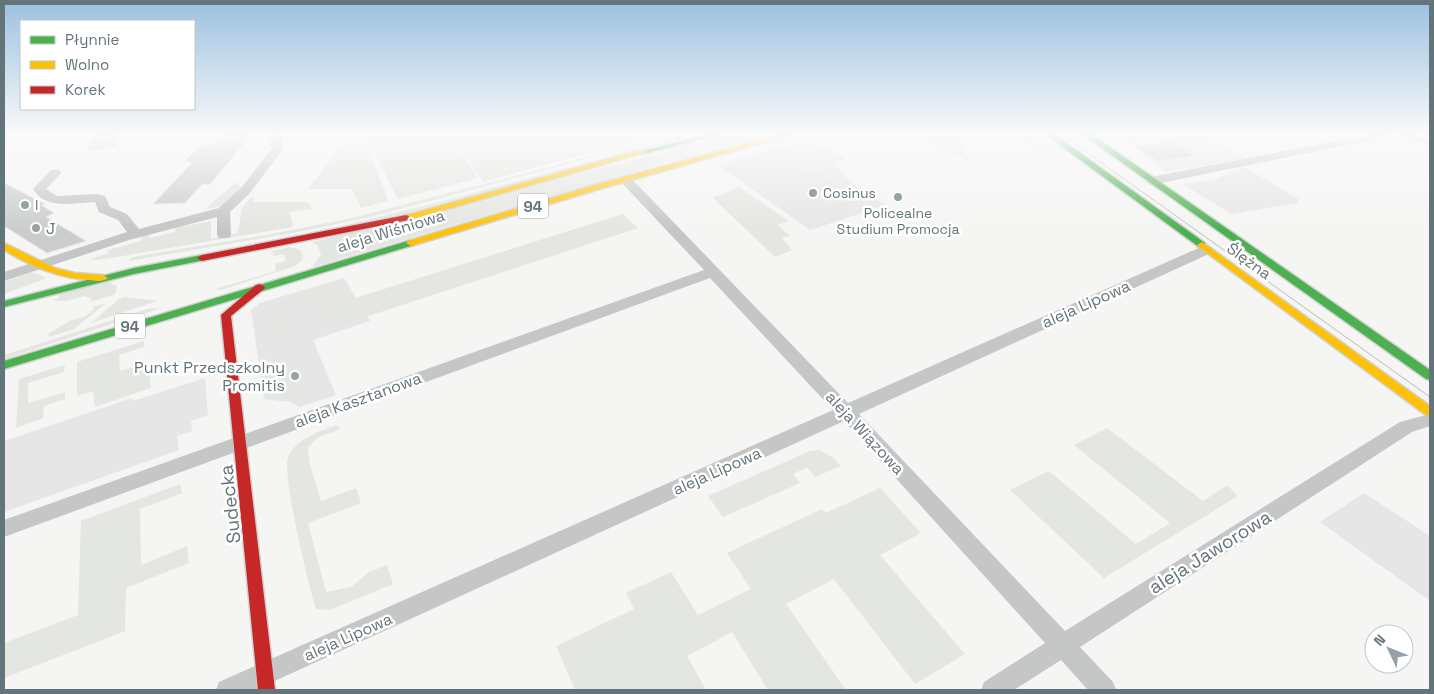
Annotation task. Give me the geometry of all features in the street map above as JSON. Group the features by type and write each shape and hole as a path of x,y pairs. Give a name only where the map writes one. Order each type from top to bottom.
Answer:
{"main road":[{"name":"aleja Wiśniowa","path":"4,304 103,278 170,263 371,226 434,211 592,166"},
{"name":"aleja Wiśniowa","path":"4,366 260,287 671,166"},
{"name":"Ślężna","path":"1093,166 1430,412"},
{"name":"Ślężna","path":"1132,166 1430,376"},
{"path":"296,241 304,243 311,250"},
{"path":"4,246 35,265 59,275 103,278"},
{"path":"4,260 17,255"},
{"path":"277,282 308,262"},
{"path":"189,309 212,311 226,315 260,287"},
{"name":"Sudecka","path":"226,315 266,682"}],"street":[{"path":"4,276 134,234 224,212 245,191 264,166"},
{"path":"1151,180 1221,166"},
{"path":"55,173 42,185 39,189 40,191 56,200 101,199 104,208 125,218 132,227 134,234"},
{"name":"aleja Wiązowa","path":"624,179 846,412 1104,690"},
{"path":"224,212 224,235"},
{"name":"aleja Lipowa","path":"228,690 266,682 846,412 1206,250"},
{"name":"aleja Kasztanowa","path":"4,529 713,272"},
{"name":"aleja Jaworowa","path":"993,690 1406,427 1430,420"}],"shaded area":[{"path":"326,166 375,166 388,201 361,208 352,189 308,189"},
{"path":"381,166 470,166 478,178 398,199"},
{"path":"473,166 540,166 483,182"},
{"path":"551,166 560,166 370,217 298,232 128,261 132,257 261,236 352,218"},
{"path":"571,166 581,166 402,214 344,225 432,204"},
{"path":"607,166 653,166 312,267 321,255 318,246 313,242"},
{"name":"Cosinus","path":"720,166 838,166 850,182 886,205 810,230"},
{"path":"1158,166 1198,166 1165,172"},
{"path":"1245,167 1298,199 1298,203 1231,214 1183,184 1215,179"},
{"path":"815,170 848,191 827,197 796,177"},
{"path":"235,183 238,183 241,189 224,206 205,209"},
{"path":"739,187 789,221 777,225 790,236 782,238 792,250 775,257 713,198"},
{"path":"851,193 864,201 842,208 829,200"},
{"path":"251,197 255,198 253,202 308,202 312,209 289,212 293,224 292,227 111,258 90,259 109,253 108,250 141,241 142,236 149,235 150,238 175,232 175,228 211,221 211,239 238,233 242,208"},
{"path":"623,214 638,228 347,323 344,319 330,321 320,301 281,312 288,335 268,340 263,313 271,305 340,283 349,300"},
{"path":"290,247 300,250 303,255 301,261 295,266 221,290 215,289 276,271 275,264 286,261 284,254 274,256 272,251"},
{"path":"32,272 47,278 4,294 4,282"},
{"path":"344,278 370,321 313,340 336,395 300,407 290,402 264,399 251,310 260,303"},
{"path":"111,280 110,283 117,286 113,295 90,302 92,299 84,296 66,301 51,300 59,298 59,293"},
{"path":"124,297 157,301 91,323 119,299"},
{"path":"106,303 74,329 50,337 48,334 69,321 86,316 94,309 92,307"},
{"path":"157,308 4,359 4,355 147,309"},
{"path":"144,341 144,347 119,355 120,371 148,363 151,388 95,407 93,391 77,396 77,362"},
{"path":"65,365 64,372 28,383 28,403 65,392 65,399 44,406 43,418 16,428 19,379"},
{"path":"205,378 208,415 191,421 192,431 177,436 179,450 4,512 4,441 132,398 133,401"},
{"path":"289,387 314,391 305,401 282,397"},
{"path":"337,425 340,429 317,438 308,447 310,465 321,501 356,488 361,503 308,523 326,592 351,587 369,572 387,565 393,584 330,610 316,609 292,508 287,469 288,458 291,451 302,441"},
{"path":"1107,428 1203,501 1227,485 1238,496 1104,578 1010,490 1049,471 1136,544 1170,523 1074,445"},
{"path":"819,450 834,458 841,466 815,477 807,467 793,474 800,483 723,517 708,496 810,451"},
{"path":"180,484 182,493 140,509 141,565 187,546 189,563 126,588 125,631 4,678 4,643 78,615 81,521"},
{"path":"880,488 921,533 880,555 965,654 915,684 834,579 786,604 846,690 768,690 732,632 687,656 706,690 575,690 556,646 634,609 626,593 671,572 698,615 751,589 727,553 822,509 826,513"},
{"path":"1364,493 1430,536 1430,601 1320,522"}],"building":[{"path":"189,166 225,166 210,184 202,184 185,203 153,204"},
{"name":"J","path":"4,183 45,204 41,205 54,213 46,217 86,241 47,253 4,226"}],"tram line":[{"path":"1106,166 1430,397"}],"traffic: fast":[{"path":"1094,166 1202,245"},
{"path":"1132,166 1430,376"},
{"path":"4,365 411,243"},
{"path":"4,304 134,271 202,258"}],"traffic: slow":[{"path":"406,218 591,166"},
{"path":"411,243 672,166"},
{"path":"1202,245 1430,412"},
{"path":"4,246 28,260 51,270 75,276 103,278"}],"traffic: jam":[{"path":"202,258 406,218"},
{"path":"260,287 226,315 267,690"}],"place":[{"name":"Cosinus","path":"813,193"},
{"name":"Policealne Studium Promocja","path":"898,197"},
{"name":"I","path":"25,205"},
{"name":"J","path":"36,228"},
{"name":"Punkt Przedszkolny Promitis","path":"295,376"}]}
